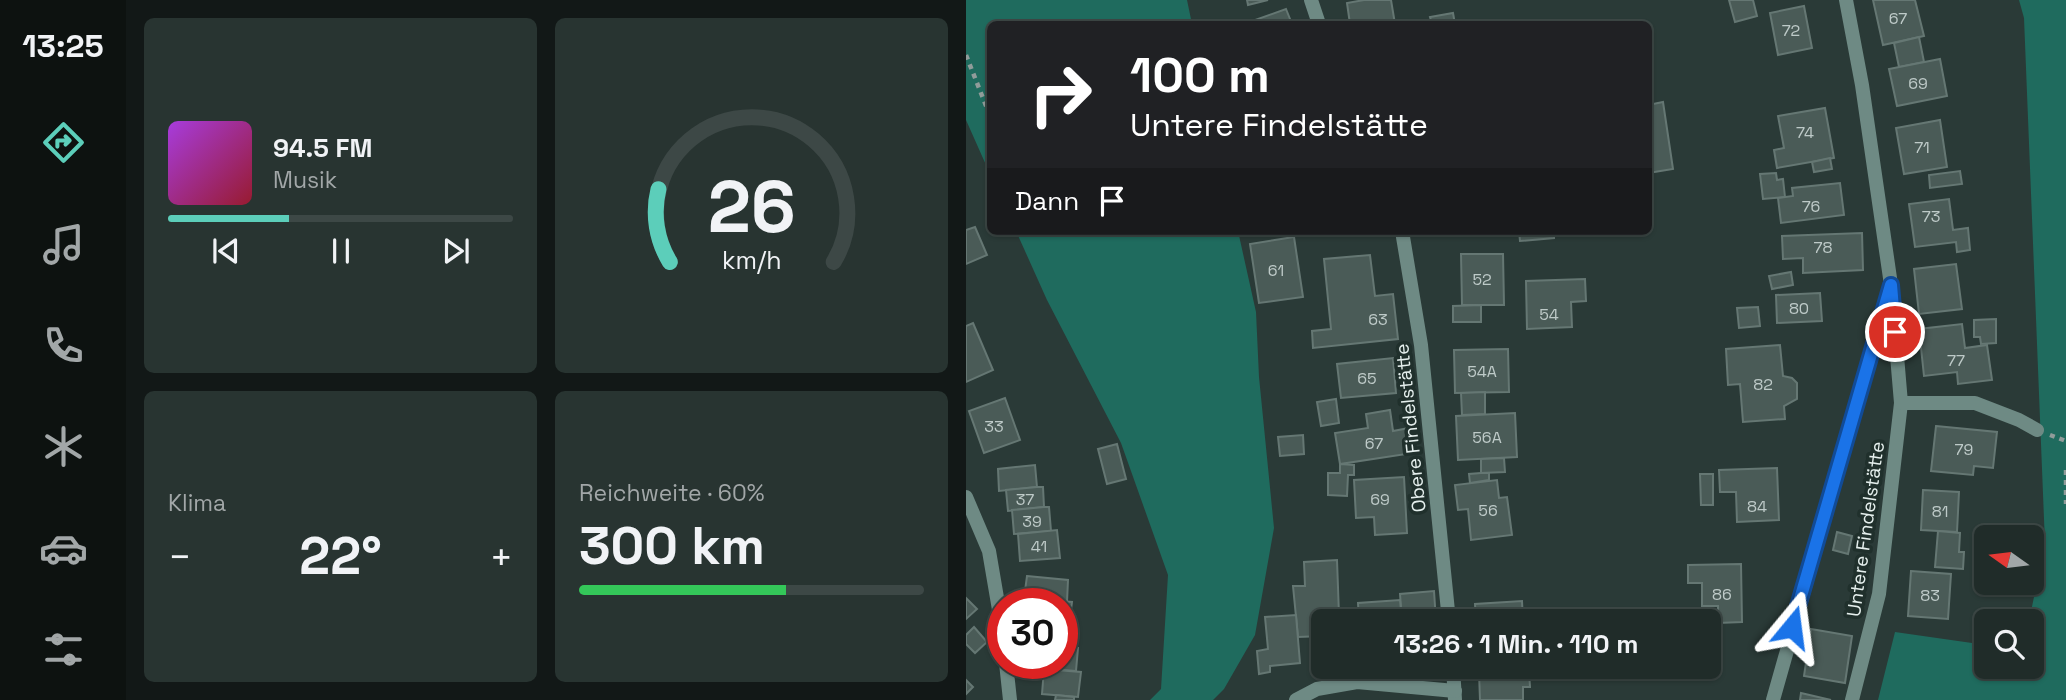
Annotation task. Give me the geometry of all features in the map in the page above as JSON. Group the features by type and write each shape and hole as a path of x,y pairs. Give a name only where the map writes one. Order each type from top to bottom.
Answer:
{"street":[{"path":"1311,0 1318,21"},
{"name":"Untere Findelstätte","path":"1846,0 1862,85 1891,285 1901,403 1879,594 1852,700"},
{"name":"Obere Findelstätte","path":"1403,235 1421,345 1448,609"},
{"name":"Untere Findelstätte","path":"1773,700 1891,285"},
{"path":"1901,403 1975,403 2037,430"},
{"path":"966,497 989,551 995,588"},
{"path":"1008,679 1010,700"},
{"path":"1296,700 1317,689 1357,682 1455,696"}],"path":[{"path":"966,55 987,108"},
{"path":"2066,470 2066,504"}],"green space":[{"path":"966,0 1187,0 1191,21 987,21 987,167 966,120"},
{"path":"2019,0 2066,0 2066,700 1878,700 1895,632 1974,643 1974,679 2044,679 2044,609 2031,609 2034,595 2044,595 2045,544 2024,18"},
{"path":"1018,235 1239,235 1256,312 1259,377 1274,528 1255,635 1224,689 1213,700 1150,700 1161,689 1168,575 1121,443 1047,300"}],"building":[{"path":"1247,0 1268,0 1248,5"},
{"path":"1391,0 1394,21 1350,21 1347,3"},
{"path":"1729,0 1753,0 1757,16 1735,22"},
{"path":"1873,0 1915,0 1924,36 1883,45"},
{"path":"1804,6 1812,48 1778,55 1770,13"},
{"path":"1286,9 1291,21 1252,21"},
{"path":"1453,13 1454,21 1431,21 1430,17"},
{"path":"1919,37 1924,62 1899,67 1894,43"},
{"path":"1940,59 1947,96 1897,106 1889,69"},
{"path":"1663,102 1673,169 1652,172 1652,104"},
{"path":"1825,108 1834,158 1777,168 1774,150 1784,148 1778,116"},
{"path":"1940,120 1947,167 1904,174 1896,128"},
{"path":"1830,158 1832,169 1814,172 1812,162"},
{"path":"1960,171 1962,184 1930,188 1929,175"},
{"path":"1776,173 1777,180 1783,179 1785,197 1763,199 1760,174"},
{"path":"1840,183 1844,215 1781,223 1778,198 1793,196 1792,188"},
{"path":"1949,199 1953,230 1968,228 1970,250 1957,252 1956,242 1915,247 1909,204"},
{"path":"975,227 987,255 966,264 966,230"},
{"path":"1862,233 1863,270 1803,273 1803,258 1783,259 1782,236"},
{"path":"1519,235 1554,235 1554,238 1520,241"},
{"path":"1294,237 1303,297 1259,303 1250,244"},
{"path":"1461,254 1503,254 1504,305 1462,305"},
{"path":"1370,255 1375,296 1393,294 1398,339 1313,348 1312,331 1331,329 1324,259"},
{"path":"1956,264 1962,309 1919,314 1914,269"},
{"path":"1791,272 1793,285 1772,289 1769,276"},
{"path":"1585,279 1586,301 1571,302 1572,327 1527,329 1526,281"},
{"path":"1820,293 1822,321 1777,323 1776,295"},
{"path":"1481,305 1481,322 1453,322 1453,306"},
{"path":"1758,307 1760,326 1739,328 1737,308"},
{"path":"1996,319 1996,343 1981,344 1980,337 1974,337 1974,320"},
{"path":"973,323 993,370 966,382 966,326"},
{"path":"1962,324 1965,348 1987,345 1992,380 1958,384 1957,372 1924,376 1919,329"},
{"path":"1780,345 1783,376 1792,378 1797,383 1797,399 1784,406 1785,419 1743,422 1740,384 1728,385 1726,349"},
{"path":"1508,349 1509,392 1455,393 1454,350"},
{"path":"1393,358 1396,393 1341,398 1337,364"},
{"path":"1485,392 1485,414 1462,415 1461,393"},
{"path":"1005,398 1020,440 984,453 969,411"},
{"path":"1336,399 1339,423 1321,426 1317,402"},
{"path":"1390,410 1393,431 1409,428 1413,453 1340,464 1335,433 1368,428 1366,414"},
{"path":"1515,413 1517,457 1458,460 1456,416"},
{"path":"1936,426 1997,432 1993,468 1974,466 1973,475 1931,471"},
{"path":"1303,435 1304,454 1280,456 1278,437"},
{"path":"1117,444 1126,479 1107,484 1098,449"},
{"path":"1504,458 1505,472 1481,473 1481,459"},
{"path":"1340,464 1354,465 1354,475 1348,475 1347,496 1328,495 1328,473 1340,473"},
{"path":"1035,465 1037,487 999,491 998,469"},
{"path":"1777,468 1779,520 1737,522 1736,492 1720,492 1719,470"},
{"path":"1489,473 1489,480 1470,483 1469,474"},
{"path":"1700,474 1713,474 1713,505 1701,505"},
{"path":"1404,477 1407,533 1375,535 1374,517 1356,518 1354,480"},
{"path":"1497,480 1499,498 1507,497 1512,535 1471,540 1468,509 1458,510 1455,485"},
{"path":"1043,487 1044,507 1008,511 1006,490"},
{"path":"1923,490 1959,492 1957,532 1921,530"},
{"path":"1049,507 1051,531 1014,534 1012,510"},
{"path":"1057,530 1060,558 1020,561 1018,534"},
{"path":"1938,531 1960,533 1959,552 1964,552 1963,569 1935,567"},
{"path":"1837,532 1852,536 1848,554 1833,550"},
{"path":"1337,560 1339,609 1311,609 1311,636 1298,637 1293,586 1305,586 1304,562"},
{"path":"1741,564 1742,622 1721,623 1721,609 1718,609 1718,606 1702,606 1702,583 1688,583 1688,565"},
{"path":"1911,571 1951,574 1948,619 1908,616"},
{"path":"1027,576 1068,580 1068,588 1025,588"},
{"path":"1434,591 1435,609 1401,609 1400,594"},
{"path":"966,598 977,609 966,619"},
{"path":"1400,600 1401,609 1358,609 1358,603"},
{"path":"1522,601 1522,609 1475,609 1475,604"},
{"path":"1296,615 1300,663 1270,666 1270,672 1259,674 1257,651 1268,649 1265,617"},
{"path":"974,627 987,642 975,653 966,644 966,635"},
{"path":"1811,629 1852,636 1845,683 1804,676"},
{"path":"1078,672 1081,672 1078,697 1042,694 1043,679 1078,679"},
{"path":"1479,679 1530,679 1530,687 1523,687 1523,700 1480,700"},
{"path":"966,680 973,687 966,694"},
{"path":"1801,693 1831,700 1800,700"},
{"path":"1056,695 1074,697 1074,700 1055,700"}],"route":[{"path":"1792,627 1891,285 1895,332"}]}
